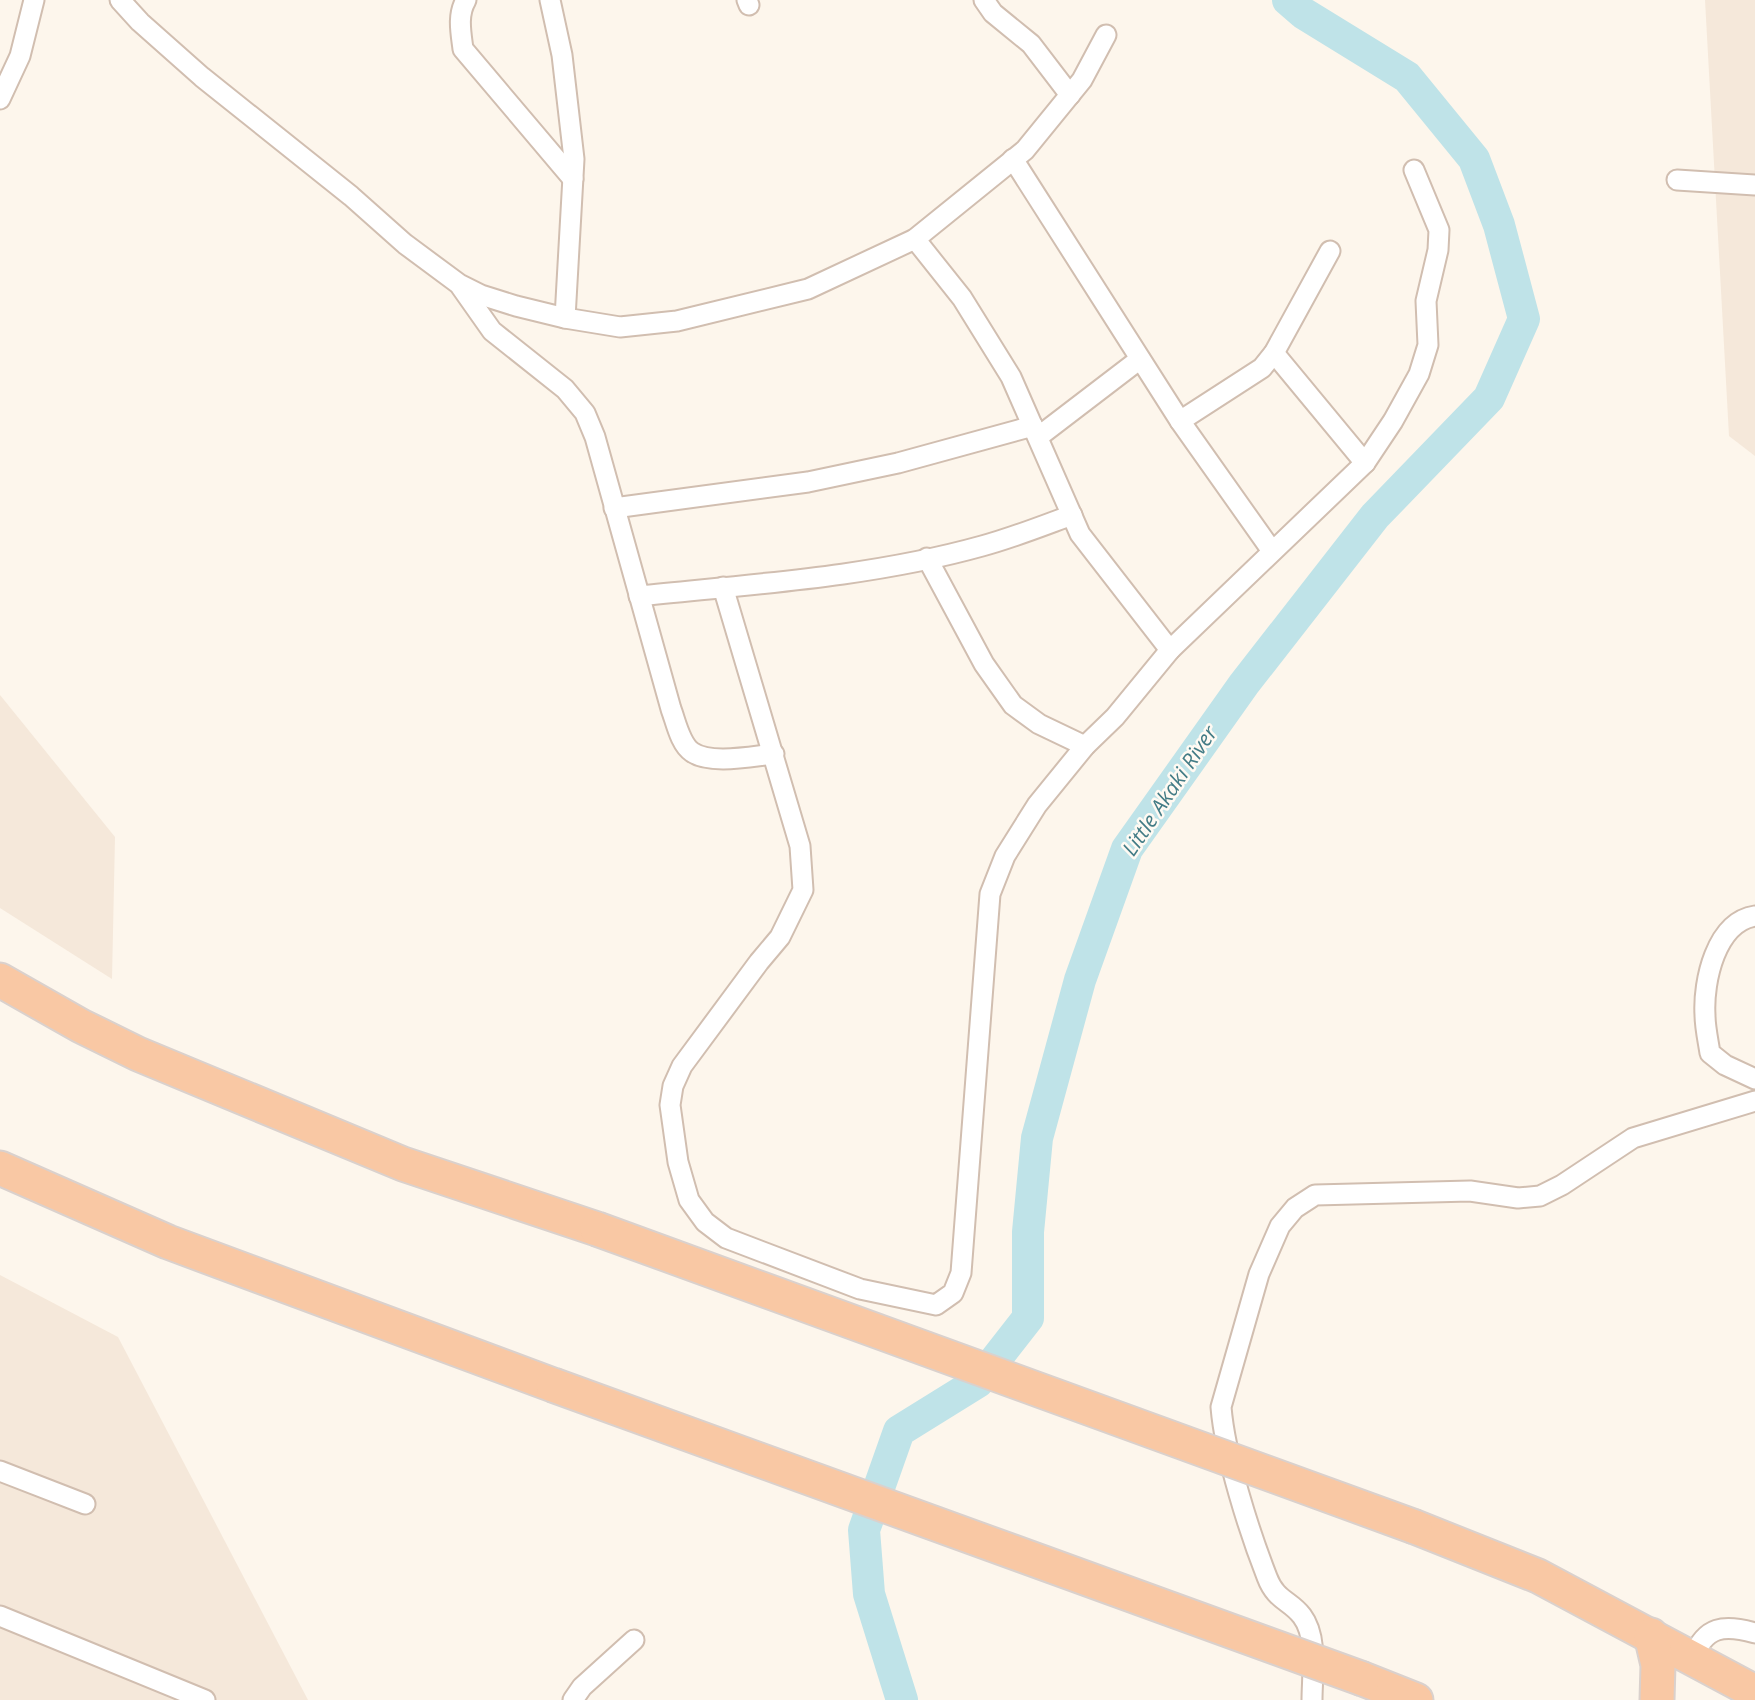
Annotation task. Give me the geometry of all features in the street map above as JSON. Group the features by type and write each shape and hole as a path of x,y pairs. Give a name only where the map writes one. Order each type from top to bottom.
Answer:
{"highway":[{"path":"0,980 81,1026 138,1054 391,1159 597,1229 1415,1527 1538,1576 1753,1690"},
{"path":"0,1168 168,1242 1416,1700"},
{"path":"1651,1635 1658,1665 1657,1700"},
{"path":"1717,1700 1723,1696 1753,1690"}],"street":[{"path":"0,99 20,56 34,0"},
{"path":"120,0 140,22 202,77 351,196 405,244 459,284 481,295 565,318 620,327 677,321 808,289 915,239 1025,150 1082,80 1106,35"},
{"path":"466,0 462,6 460,28 463,49 573,179"},
{"path":"550,0 562,55 574,159 565,318"},
{"path":"984,0 993,13 1031,44 1070,94"},
{"path":"1013,159 1180,421 1272,551"},
{"path":"723,587 800,846 803,890 780,937 682,1066 674,1086 670,1105 678,1162 688,1200 705,1222 726,1238 860,1289 936,1305 954,1293 961,1273 990,894 1005,856 1037,806 1084,746 1115,717 1170,650 1365,463 1393,421 1419,374 1428,345 1426,301 1438,250 1439,230 1414,170"},
{"path":"1677,180 1755,185"},
{"path":"915,239 962,298 1011,377 1080,534 1170,650"},
{"path":"1180,421 1262,368 1274,353 1330,251"},
{"path":"459,284 492,331 565,389 585,413 681,738 692,752 705,757 723,759 774,754"},
{"path":"1274,353 1365,463"},
{"path":"614,508 808,482 1036,431 1140,359"},
{"path":"639,596 896,565 982,546 1072,516"},
{"path":"928,558 984,664 1013,705 1039,724 1084,746"},
{"path":"1755,916 1746,918 1728,929 1718,944 1704,1013 1710,1053 1725,1065 1755,1079"},
{"path":"1312,1700 1310,1636 1301,1616 1279,1598 1268,1579 1241,1498 1222,1424 1221,1407 1259,1274 1280,1226 1295,1208 1315,1195 1470,1191 1518,1198 1540,1196 1562,1185 1633,1138 1755,1101"},
{"path":"0,1471 85,1504"},
{"path":"0,1616 205,1700"},
{"path":"1693,1658 1707,1633 1722,1628 1755,1633"},
{"path":"573,1700 582,1687 634,1640"}],"shaded area":[{"path":"1705,0 1755,0 1755,456 1729,436"},
{"path":"0,695 115,837 112,979 0,908"},
{"path":"0,1275 118,1337 308,1700 0,1700"}],"waterway":[{"name":"Little Akaki River","path":"902,1700 869,1594 864,1530 899,1431 978,1382 1028,1318 1028,1232 1037,1138 1080,980 1127,849 1244,684 1375,516 1489,398 1524,319 1499,225 1474,159 1407,77 1303,13 1288,0"}]}
